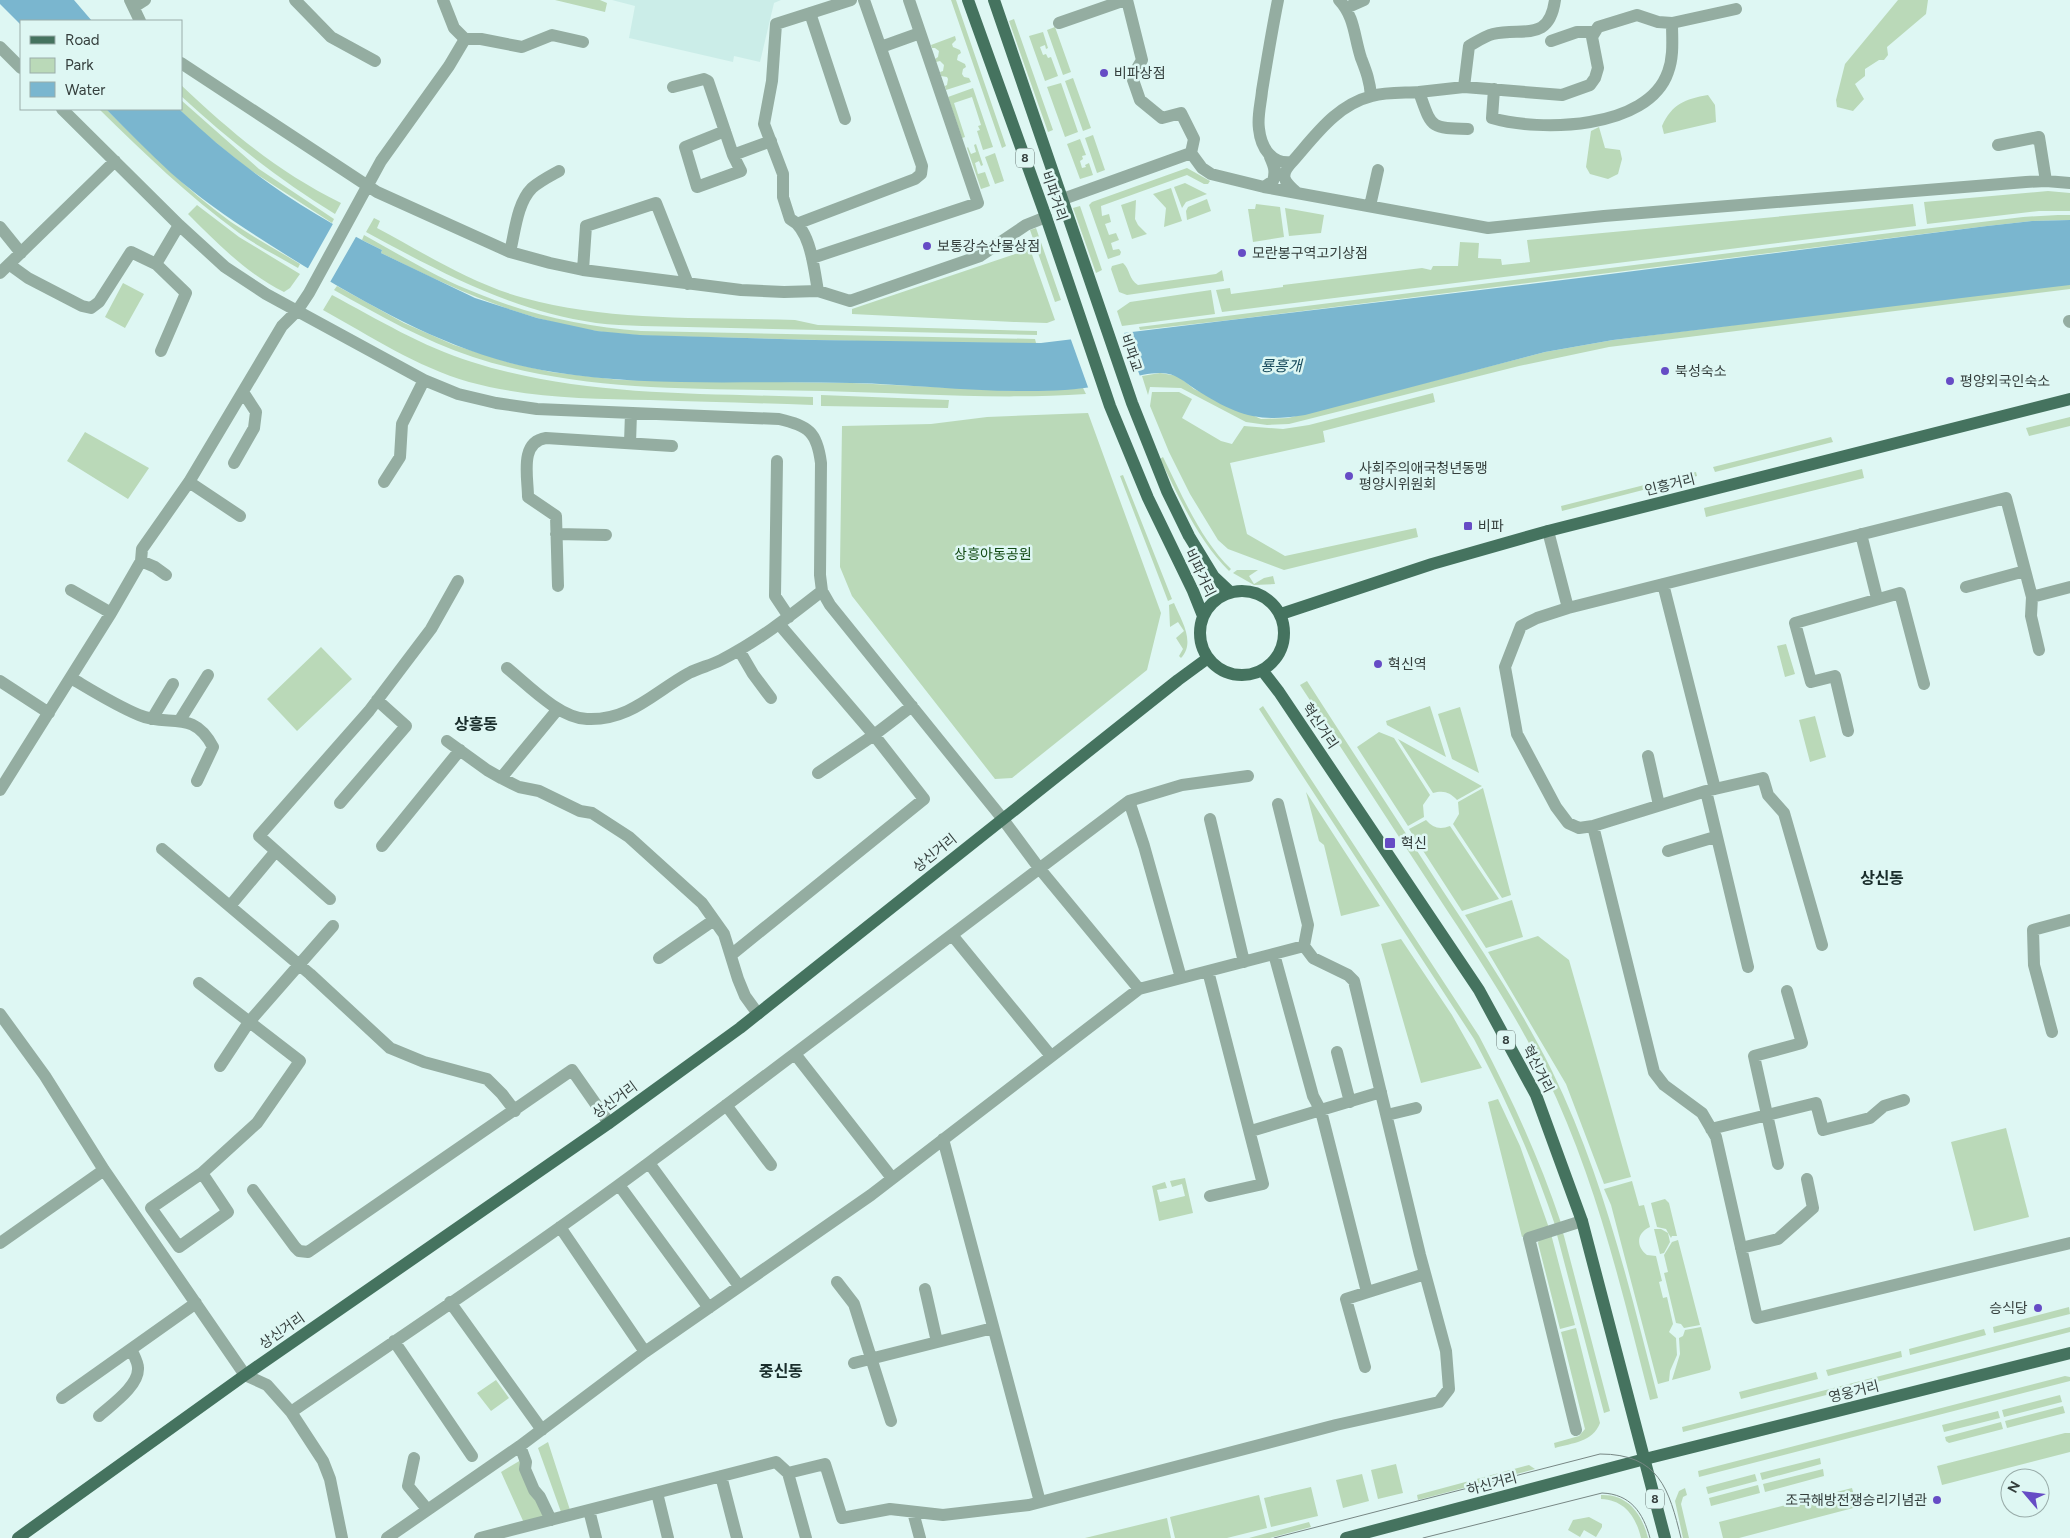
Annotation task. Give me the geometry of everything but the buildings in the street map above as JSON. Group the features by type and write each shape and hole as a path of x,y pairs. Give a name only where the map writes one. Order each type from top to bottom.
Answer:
{"main road":[{"name":"비파거리","path":"968,0 1046,217 1110,406 1148,498 1203,616"},
{"name":"비파거리","path":"994,0 1101,312"},
{"name":"비파교","path":"1101,312 1132,403"},
{"name":"인흥거리","path":"1281,614 1432,564 1548,530 2070,399"},
{"name":"비파거리","path":"1132,403 1167,491 1189,536 1214,577 1230,592"},
{"path":"1252,591 1266,596 1281,614 1285,637 1281,651 1272,663 1262,670 1247,675 1233,674 1219,668 1208,658 1200,639 1203,616 1211,604 1230,592 1252,591"},
{"name":"상신거리","path":"18,1538 245,1374 609,1123 758,1014 1002,818 1208,658"},
{"name":"혁신거리","path":"1262,670 1279,692 1478,990 1536,1095 1582,1221 1665,1538"},
{"name":"영웅거리","path":"1645,1459 2070,1353"},
{"name":"하신거리","path":"1346,1538 1645,1459"}],"street":[{"path":"140,20 132,4 145,0"},
{"path":"295,0 331,37 375,61"},
{"path":"443,0 454,28 465,39 481,39 522,47 552,35 583,42"},
{"path":"818,291 812,258 803,230 799,223 790,219 783,197 783,174 764,124 772,81 776,24 851,0"},
{"path":"799,223 915,179 921,174 922,166 864,0"},
{"path":"812,258 978,203 909,0"},
{"path":"1059,22 1126,0 1142,60 1132,77 1140,100 1162,118 1181,113 1194,139 1191,153 1202,168 1211,174 1280,175 1370,206 1488,228 1604,216 2046,181 2070,183"},
{"path":"1278,0 1268,48 1259,129 1264,147 1280,175"},
{"path":"1364,0 1342,4 1353,21 1361,57 1370,79 1371,96"},
{"path":"1464,87 1469,46 1492,34 1530,32 1545,25 1551,18 1555,0"},
{"path":"1280,175 1338,112 1371,96 1464,87 1562,95 1590,86 1595,78 1598,68 1592,37 1598,27 1638,15 1658,22 1672,22 1736,8"},
{"path":"810,13 846,120"},
{"path":"1494,89 1492,118 1506,122 1567,126 1617,115 1640,105 1656,92 1668,74 1673,52 1672,22"},
{"path":"1551,41 1578,32 1594,32"},
{"path":"881,47 920,33"},
{"path":"0,790 111,614 141,561 142,550 189,482 282,326 297,311 309,293 381,161 450,66 465,39"},
{"path":"0,47 20,67"},
{"path":"182,64 368,187 510,252 583,270 750,291 818,291 850,301 980,256 1026,225 1046,217"},
{"path":"673,87 704,79 708,81 741,170 697,187 685,148 725,131"},
{"path":"1418,92 1430,122 1435,126 1468,129"},
{"path":"63,110 225,268 297,311 424,380 458,394 496,403 565,411 779,419 793,422 811,430 819,445 821,463 820,575 822,591 844,624 1002,818 1039,868 1139,989"},
{"path":"1998,145 2039,137 2046,181"},
{"path":"734,155 771,141"},
{"path":"1063,200 1191,153"},
{"path":"115,161 5,269 28,278 82,306 90,308 99,302 131,252 156,264 186,293 161,351"},
{"path":"1370,206 1378,170"},
{"path":"510,252 522,204 530,190 559,171"},
{"path":"583,270 586,226 656,203 688,284"},
{"path":"156,264 179,225"},
{"path":"0,227 22,252"},
{"path":"384,482 400,457 402,424 424,380"},
{"path":"234,463 254,428 256,412 243,392"},
{"path":"630,443 631,414"},
{"path":"558,586 556,516 528,497 527,453 532,444 538,439 546,438 672,446"},
{"path":"732,955 924,799 784,620 774,596 777,462"},
{"path":"189,482 240,516"},
{"path":"1822,945 1784,813 1768,795 1763,778 1710,790 1593,826 1579,828 1568,823 1556,807 1517,734 1505,667 1521,626 1537,618 1568,608 2006,498 2032,597 2031,616 2039,650"},
{"path":"1548,530 1568,608"},
{"path":"556,534 606,535"},
{"path":"1861,534 1877,598"},
{"path":"141,561 155,567 166,575"},
{"path":"1966,587 2026,571"},
{"path":"330,899 259,836 376,700 431,629 458,581"},
{"path":"1663,584 1710,790 1715,837 1748,967"},
{"path":"2032,597 2070,587"},
{"path":"71,590 111,614"},
{"path":"507,668 558,710 585,719 617,716 652,699 689,674 739,650 784,620 822,591"},
{"path":"1848,731 1835,676 1810,682 1795,623 1877,598 1900,593 1924,684"},
{"path":"739,650 753,674 771,698"},
{"path":"180,720 208,675"},
{"path":"71,678 141,716 191,723 209,739 213,747 197,781"},
{"path":"0,681 49,713"},
{"path":"152,718 173,684"},
{"path":"340,803 406,726 376,700"},
{"path":"818,773 874,735 912,706"},
{"path":"501,778 558,710"},
{"path":"447,740 501,778 519,787 539,791 580,811 592,813 630,837 702,903 724,934 745,996 758,1014"},
{"path":"382,846 460,750"},
{"path":"1648,756 1659,805"},
{"path":"291,1412 619,1185 1128,801 1182,785 1248,776"},
{"path":"1128,801 1144,846 1181,978"},
{"path":"788,1473 825,1464 842,1518 890,1509 944,1515 1029,1505 1336,1425 1438,1402 1449,1389 1446,1351 1425,1274 1354,981 1348,975 1313,958 1304,946 1308,925 1278,804"},
{"path":"1210,819 1244,962"},
{"path":"1593,826 1654,1072 1664,1085 1702,1113 1716,1137 1757,1318 2070,1243"},
{"path":"1668,851 1715,837"},
{"path":"162,849 299,965 390,1048 424,1062 487,1079 515,1111"},
{"path":"230,906 276,852"},
{"path":"659,958 714,920"},
{"path":"2052,1032 2034,965 2033,930 2070,920"},
{"path":"220,1066 249,1022 333,926"},
{"path":"952,935 1051,1056"},
{"path":"387,1538 520,1446 645,1352 892,1178 1139,989 1304,946"},
{"path":"1274,954 1313,1096 1321,1111 1367,1292"},
{"path":"1208,971 1264,1184 1210,1196"},
{"path":"199,983 300,1061 257,1123 202,1173 151,1208 179,1247 228,1212 202,1173"},
{"path":"1778,1164 1754,1056 1802,1043 1787,992"},
{"path":"0,1014 45,1076 104,1170 245,1374 267,1385 291,1412 323,1461 330,1479 342,1538"},
{"path":"1337,1052 1350,1102"},
{"path":"795,1054 892,1178"},
{"path":"253,1190 295,1247 299,1251 308,1252 572,1070 609,1123"},
{"path":"1251,1131 1381,1092"},
{"path":"1711,1129 1816,1103 1823,1130 1870,1118 1884,1106 1904,1100"},
{"path":"726,1105 771,1164"},
{"path":"1387,1115 1416,1108"},
{"path":"943,1139 1040,1502"},
{"path":"649,1163 739,1286"},
{"path":"0,1243 104,1170"},
{"path":"1741,1248 1778,1240 1814,1208 1807,1179"},
{"path":"619,1185 709,1308"},
{"path":"1576,1430 1529,1238 1582,1221"},
{"path":"560,1227 645,1352"},
{"path":"1365,1367 1346,1299 1425,1274"},
{"path":"837,1282 854,1304 891,1421"},
{"path":"924,1289 937,1342"},
{"path":"450,1302 542,1430"},
{"path":"62,1398 196,1303"},
{"path":"854,1364 993,1328"},
{"path":"394,1341 472,1456"},
{"path":"98,1416 122,1395 136,1379 138,1367 131,1349"},
{"path":"520,1446 534,1490 540,1497 551,1520"},
{"path":"414,1458 408,1486 427,1509"},
{"path":"480,1538 523,1533 551,1520 776,1462 788,1473 806,1538"},
{"path":"721,1476 737,1538"},
{"path":"656,1492 668,1538"},
{"path":"589,1510 596,1538"},
{"path":"913,1512 920,1538"}],"shaded area":[{"path":"612,0 781,0 774,3 760,62 734,56 733,62 629,38 635,6"}],"green space":[{"path":"555,0 600,0 607,3 605,12"},
{"path":"951,0 956,0 1006,146 1002,148"},
{"path":"1898,0 1928,0 1926,14 1887,47 1888,55 1884,60 1879,60 1865,69 1865,76 1855,84 1864,99 1853,111 1837,107 1836,100 1845,64"},
{"path":"1014,19 1053,130 1048,132 1009,21"},
{"path":"1055,27 1071,72 1063,75 1047,30"},
{"path":"1043,32 1048,48 1046,49 1045,45 1040,47 1043,55 1046,54 1048,58 1051,57 1058,76 1045,81 1029,36"},
{"path":"955,36 956,40 952,44 953,47 960,50 961,53 958,55 957,60 965,64 966,67 963,69 962,74 964,77 969,78 971,82 946,90 945,86 948,79 941,76 940,72 943,71 944,65 940,61 936,62 935,59 938,57 939,51 932,48 931,45"},
{"path":"1073,78 1091,128 1083,131 1065,81"},
{"path":"1061,83 1078,132 1065,137 1047,87"},
{"path":"182,86 219,120 276,165 341,203 335,214 274,173 217,128 182,97"},
{"path":"973,88 993,147 983,150 977,131 980,130 978,126 981,125 972,97 954,103 965,137 962,138 948,97"},
{"path":"1708,95 1715,105 1716,122 1664,134 1662,126 1670,112 1686,101"},
{"path":"182,101 259,169 334,219 332,223 247,168 198,128 180,110 182,110"},
{"path":"100,110 107,110 166,168 214,209 239,228 300,264 298,268 253,242 220,219 133,142"},
{"path":"1599,127 1605,148 1620,150 1622,159 1618,174 1608,179 1590,174 1586,167 1591,131"},
{"path":"1093,135 1105,170 1097,173 1085,138"},
{"path":"1080,139 1086,155 1082,156 1083,159 1080,161 1082,168 1086,167 1085,165 1089,163 1093,175 1080,179 1067,144"},
{"path":"976,144 983,165 981,166 979,161 975,163 978,174 985,172 990,186 981,189 967,148 971,154 976,152 974,145"},
{"path":"995,153 1004,181 995,184 985,157"},
{"path":"1187,168 1210,181 1208,184 1204,184 1187,175 1101,206 1102,216 1109,214 1111,222 1105,224 1109,235 1116,233 1119,240 1111,243 1113,250 1119,249 1121,252 1120,255 1108,259 1089,205 1092,202"},
{"path":"1185,183 1207,194 1186,202 1182,208 1174,187"},
{"path":"1171,188 1182,221 1164,227 1166,208 1153,194"},
{"path":"2048,191 2070,193 2070,211 2039,211 1927,224 1924,202"},
{"path":"1207,199 1211,211 1187,220 1186,211 1188,207"},
{"path":"1136,200 1135,219 1147,234 1132,239 1121,205"},
{"path":"1256,204 1280,207 1284,237 1253,242 1248,209 1255,209"},
{"path":"1913,204 1916,226 1222,312 1216,290 1230,288 1231,294 1283,287 1283,285 1422,268 1431,270 1433,266 1458,266 1460,242 1479,243 1478,258 1501,259 1502,265 1530,262 1527,240"},
{"path":"197,205 239,237 300,274 290,288 284,292 270,285 233,257 188,214"},
{"path":"1080,206 1102,270 1096,273 1073,208"},
{"path":"1285,208 1324,215 1321,233 1289,236"},
{"path":"2070,215 2070,220 2032,221 1987,226 1230,320 1140,330 1139,327 1882,234 2023,217"},
{"path":"374,218 380,221 377,228 467,276 505,292 557,306 624,315 795,320 818,325 1037,331 1037,335 642,326 596,323 534,309 477,288 449,275 366,232"},
{"path":"1036,228 1061,300 1055,302 1030,230"},
{"path":"364,235 464,288 518,308 579,323 641,331 1035,339 1036,343 892,342 679,337 609,333 539,319 492,303 426,275 381,253 382,250 362,240"},
{"path":"1030,249 1055,320 1047,323 852,314 852,309"},
{"path":"1123,263 1138,285 1216,274 1222,270 1224,281 1127,295 1119,292 1111,269 1112,266"},
{"path":"123,283 144,294 125,328 105,317"},
{"path":"2057,285 2070,285 2070,289 1609,347 1519,366 1289,424 1267,425 1246,422 1181,388 1150,387 1148,395 1142,376 1160,373 1178,376 1194,389 1261,419 1288,418 1545,352 1613,340"},
{"path":"337,286 404,323 454,345 511,363 551,372 620,380 852,383 1020,391 1083,388 1086,394 987,396 690,389 646,387 559,378 516,369 455,351 368,309 334,290"},
{"path":"1211,290 1215,314 1122,326 1117,311 1130,302"},
{"path":"332,295 400,332 436,349 472,362 514,373 556,382 641,391 813,397 813,405 581,398 514,391 469,382 450,376 412,359 323,310"},
{"path":"1152,392 1179,392 1192,399 1182,418 1221,441 1232,444 1244,426 1283,429 1309,425 1433,393 1435,402 1323,431 1325,442 1230,463 1247,534 1285,556 1416,528 1418,537 1284,570 1228,549 1218,540 1190,494 1169,452 1150,406"},
{"path":"821,395 949,400 948,408 821,406"},
{"name":"상흥아동공원","path":"1088,413 1161,613 1147,670 1012,778 995,779 852,596 840,567 842,426 931,424 987,417"},
{"path":"2070,417 2070,426 2029,436 2026,428"},
{"path":"85,432 149,468 128,499 67,461"},
{"path":"1831,437 1833,442 1715,472 1713,467"},
{"path":"1163,457 1201,530 1231,569 1229,571 1208,546 1190,518 1160,459"},
{"path":"1862,469 1864,478 1706,517 1704,508"},
{"path":"1696,472 1697,476 1562,511 1561,506"},
{"path":"1123,475 1172,599 1168,601 1120,476"},
{"path":"1237,570 1258,570 1249,576 1254,584 1264,578 1273,576 1275,584 1254,585 1233,573"},
{"path":"1174,603 1187,638 1185,652 1181,658 1179,656 1183,649 1176,638 1184,631 1178,622 1170,627 1169,605"},
{"path":"1786,644 1795,674 1785,677 1777,646"},
{"path":"321,647 352,679 297,731 267,699"},
{"path":"1307,681 1500,980 1552,1071 1586,1151 1600,1191 1625,1273 1658,1398 1650,1400 1606,1234 1593,1193 1563,1113 1545,1074 1494,983 1300,685"},
{"path":"1263,706 1479,1036 1524,1128 1561,1223 1555,1225 1538,1177 1518,1130 1474,1039 1259,709"},
{"path":"1430,706 1446,757 1387,725 1386,721"},
{"path":"1460,707 1479,773 1452,759 1438,714"},
{"path":"1815,716 1826,757 1810,762 1799,720"},
{"path":"1379,732 1394,738 1430,795 1423,805 1424,817 1408,826 1357,747"},
{"path":"1398,739 1482,786 1457,800 1446,792 1433,793"},
{"path":"1483,788 1511,895 1502,898 1453,824 1459,814 1458,802"},
{"path":"1306,792 1380,906 1341,916 1324,845 1319,841"},
{"path":"1426,820 1437,828 1450,826 1499,899 1462,911 1409,829"},
{"path":"1512,900 1523,937 1486,948 1465,915"},
{"path":"1538,936 1569,960 1631,1177 1604,1184 1566,1084 1488,952"},
{"path":"1401,939 1452,1015 1482,1068 1421,1083 1381,944"},
{"path":"1498,1099 1520,1146 1549,1228 1522,1237 1488,1102"},
{"path":"2006,1128 2029,1217 1974,1231 1951,1142"},
{"path":"1185,1178 1193,1213 1159,1221 1152,1186 1165,1182 1167,1188 1157,1190 1160,1202 1185,1196 1182,1184 1172,1187 1170,1181"},
{"path":"1632,1181 1639,1206 1644,1205 1650,1227 1640,1236 1639,1244 1647,1255 1656,1256 1662,1281 1659,1282 1663,1298 1667,1297 1673,1324 1669,1332 1676,1338 1677,1355 1670,1371 1669,1381 1658,1384 1611,1205 1604,1189"},
{"path":"1665,1199 1669,1203 1677,1236 1672,1236 1671,1238 1666,1229 1657,1227 1651,1203"},
{"path":"1654,1229 1661,1229 1668,1233 1670,1242 1664,1253 1660,1254"},
{"path":"1556,1231 1563,1233 1564,1236 1610,1411 1604,1413"},
{"path":"1551,1234 1575,1325 1560,1329 1538,1243 1539,1240"},
{"path":"1678,1240 1700,1325 1684,1328 1681,1324 1676,1323 1664,1273 1668,1272 1664,1255 1672,1242"},
{"path":"2069,1307 2070,1314 1994,1333 1993,1327"},
{"path":"1701,1327 1711,1367 1710,1370 1672,1380 1680,1354 1679,1338 1683,1336 1685,1330"},
{"path":"2070,1327 2070,1332 1683,1432 1682,1427"},
{"path":"1576,1328 1600,1423 1597,1429 1587,1438 1555,1448 1554,1443 1579,1436 1585,1429 1561,1332"},
{"path":"1984,1329 1986,1335 1910,1355 1909,1349"},
{"path":"1901,1351 1902,1357 1828,1376 1826,1370"},
{"path":"1816,1372 1818,1379 1741,1399 1739,1392"},
{"path":"2065,1376 2070,1377 2070,1381 1699,1477 1698,1471"},
{"path":"496,1380 509,1398 491,1411 477,1393"},
{"path":"2060,1395 2062,1402 2004,1417 2002,1410"},
{"path":"2063,1406 2065,1413 2007,1428 2005,1421"},
{"path":"1998,1411 2000,1418 1944,1432 1942,1425"},
{"path":"2001,1422 2003,1429 1949,1443 1946,1441 1945,1437"},
{"path":"2070,1433 2070,1452 2008,1468 2000,1468 2000,1470 1942,1485 1937,1466"},
{"path":"548,1442 570,1510 561,1512 538,1448"},
{"path":"1820,1458 1821,1464 1762,1480 1760,1473"},
{"path":"521,1460 548,1516 524,1523 501,1472"},
{"path":"1396,1464 1403,1493 1378,1499 1371,1470"},
{"path":"1529,1465 1535,1469 1418,1500 1417,1495"},
{"path":"1823,1469 1824,1476 1765,1492 1763,1484"},
{"path":"1362,1474 1369,1501 1343,1508 1336,1480"},
{"path":"1755,1474 1757,1481 1708,1494 1706,1487"},
{"path":"1758,1485 1760,1493 1711,1506 1709,1498"},
{"path":"1311,1487 1318,1516 1271,1527 1264,1498"},
{"path":"1685,1488 1687,1495 1683,1497 1681,1504 1689,1538 1683,1538 1675,1501 1679,1491"},
{"path":"1852,1488 1857,1507 1739,1538 1723,1538 1719,1522"},
{"path":"1259,1495 1267,1528 1227,1538 1175,1538 1170,1517"},
{"path":"1601,1495 1619,1498 1632,1507 1642,1521 1648,1538 1641,1538 1636,1523 1623,1506 1601,1499"},
{"path":"1589,1517 1602,1524 1596,1537 1584,1530 1580,1537 1568,1530 1573,1520"},
{"path":"1167,1518 1171,1538 1085,1538"},
{"path":"1309,1522 1311,1527 1270,1538 1249,1538"}],"water":[{"path":"0,0 74,0 91,20 20,20 20,24 0,4"},
{"name":"룡흥개","path":"107,110 180,110 225,150 301,205 382,250 381,253 475,298 537,318 597,331 640,335 815,340 1041,343 2032,221 2070,220 2070,285 1613,340 1545,352 1305,415 1273,418 1247,415 1235,411 1175,376 1166,373 1145,374 1083,388 1038,391 999,391 814,382 664,382 627,380 553,372 519,365 486,356 423,331 362,300 269,244 202,199 162,165"}],"pier":[{"path":"334,222 357,235 329,284 307,270"},
{"path":"1123,330 1141,379 1089,390 1070,337"}],"tram line":[{"path":"1274,1538 1600,1454 1636,1460 1658,1478 1672,1504 1681,1538"},
{"path":"1423,1538 1602,1493 1620,1497 1634,1506 1643,1520 1650,1538"}],"place":[{"name":"비파상점","path":"1104,73"},
{"name":"보통강수산물상점","path":"927,246"},
{"name":"모란봉구역고기상점","path":"1242,253"},
{"name":"북성숙소","path":"1665,371"},
{"name":"평양외국인숙소","path":"1950,381"},
{"name":"사회주의애국청년동맹 평양시위원회","path":"1349,476"},
{"name":"비파","path":"1468,526"},
{"name":"혁신역","path":"1378,664"},
{"name":"혁신","path":"1390,843"},
{"name":"승식당","path":"2038,1308"},
{"name":"조국해방전쟁승리기념관","path":"1937,1500"}],"district":[{"name":"상흥동","path":"476,724"},
{"name":"상신동","path":"1882,878"},
{"name":"중신동","path":"781,1371"}]}
